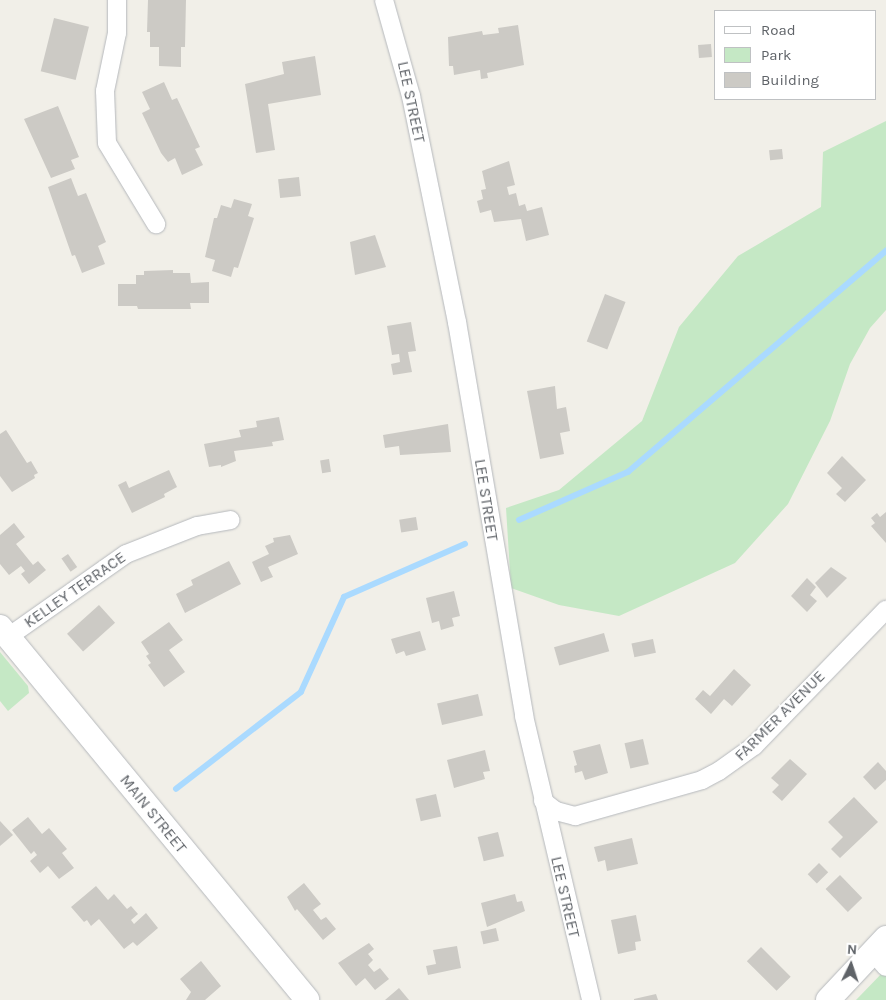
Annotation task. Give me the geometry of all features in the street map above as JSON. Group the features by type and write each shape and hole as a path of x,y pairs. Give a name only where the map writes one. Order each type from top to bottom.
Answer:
{"main road":[{"name":"MAIN STREET","path":"4,632 306,1000"},
{"path":"828,1000 881,952"}],"street":[{"path":"117,0 117,33 105,90 107,143 156,224"},
{"name":"LEE STREET","path":"384,0 410,96 457,322 494,554 543,801 590,1000"},
{"name":"KELLEY TERRACE","path":"4,632 126,554 197,526 230,520"},
{"name":"FARMER AVENUE","path":"543,801 556,811 576,816 702,780 719,771 754,746 886,610"}],"green space":[{"path":"886,121 886,310 870,328 850,364 830,421 788,504 735,563 619,616 559,605 511,588 506,508 559,490 642,421 679,327 738,256 821,207 823,152"},
{"path":"0,652 28,686 29,693 8,711 0,701"},
{"path":"886,969 886,1000 856,1000"}],"building":[{"path":"148,0 186,0 185,47 181,47 181,67 159,66 159,47 150,47 150,32 147,32"},
{"path":"54,18 89,27 76,80 41,71"},
{"path":"518,25 524,65 487,73 488,78 481,79 480,70 454,75 453,66 449,66 448,37 482,31 483,35 499,33 498,28"},
{"path":"711,44 712,57 699,58 698,45"},
{"path":"315,56 321,95 268,104 275,150 256,153 245,84 284,74 282,62"},
{"path":"164,82 172,100 177,98 200,147 195,149 203,165 182,175 175,158 168,162 161,153 142,113 150,109 142,92"},
{"path":"58,106 79,157 71,160 75,169 51,178 24,119"},
{"path":"782,149 783,159 770,160 769,150"},
{"path":"509,161 515,185 507,187 509,195 516,193 519,206 525,204 527,211 542,207 549,235 526,241 521,219 494,222 491,210 480,213 477,201 483,199 481,190 486,189 482,171"},
{"path":"299,177 301,196 280,198 278,179"},
{"path":"71,178 78,196 86,193 106,242 98,246 105,264 82,273 75,255 72,256 48,187"},
{"path":"234,199 252,204 248,216 254,218 238,268 234,267 231,277 212,271 215,260 205,257 214,218 217,218 221,205 231,208"},
{"path":"375,235 386,267 355,275 350,242"},
{"path":"173,270 173,273 190,273 191,283 209,282 209,303 190,303 191,309 138,309 137,306 118,306 118,284 136,284 136,275 144,275 144,271"},
{"path":"605,294 626,302 607,349 587,342"},
{"path":"411,322 416,351 408,352 412,372 393,375 391,364 400,362 399,354 392,355 387,326"},
{"path":"555,386 557,409 566,407 570,431 560,433 564,454 540,459 527,391"},
{"path":"279,417 284,440 272,442 273,446 234,451 236,461 221,467 221,465 209,467 204,444 241,437 239,430 257,427 256,421"},
{"path":"448,424 451,452 400,455 399,446 385,448 383,435"},
{"path":"6,430 27,463 31,461 38,473 34,475 35,478 12,492 0,476 0,434"},
{"path":"842,456 866,480 845,502 836,494 842,488 827,473"},
{"path":"329,459 331,472 322,473 320,460"},
{"path":"169,470 177,487 164,494 165,497 132,513 118,485 126,481 129,488"},
{"path":"886,512 886,543 871,526 875,523 871,518 877,513 880,517"},
{"path":"416,517 418,530 401,532 399,520"},
{"path":"14,523 25,537 16,544 33,565 38,561 46,570 29,584 21,574 25,571 21,566 9,575 0,564 0,535"},
{"path":"290,535 298,554 268,567 273,577 261,582 252,562 269,554 265,546 274,542 273,538"},
{"path":"68,554 77,567 71,572 61,559"},
{"path":"229,561 241,584 185,613 176,594 193,585 191,580"},
{"path":"831,567 847,578 827,598 815,583"},
{"path":"807,578 816,587 810,595 817,601 807,612 791,596"},
{"path":"454,591 460,616 452,618 454,626 441,630 439,621 432,623 426,598"},
{"path":"99,605 115,623 83,652 67,634"},
{"path":"169,622 183,640 169,650 185,672 164,687 148,665 151,663 146,656 149,654 141,642"},
{"path":"420,631 426,650 406,656 404,651 396,654 391,639"},
{"path":"604,633 609,651 559,666 554,647"},
{"path":"653,639 656,653 634,657 631,644"},
{"path":"734,669 751,685 732,706 724,699 711,714 695,699 703,690 710,696"},
{"path":"478,694 483,715 442,725 437,703"},
{"path":"643,739 649,764 630,769 624,743"},
{"path":"600,744 608,773 585,780 582,771 575,773 574,766 577,765 573,751"},
{"path":"485,750 490,771 483,772 485,779 454,788 447,760"},
{"path":"790,759 807,774 782,801 772,792 779,785 771,778"},
{"path":"878,762 886,771 886,780 875,790 863,777"},
{"path":"436,794 441,816 421,821 416,799"},
{"path":"854,797 878,822 840,858 831,849 843,837 828,822"},
{"path":"28,817 42,834 49,828 67,849 62,853 74,868 59,879 48,866 40,873 30,861 37,855 34,851 31,854 12,830"},
{"path":"0,821 13,835 0,846"},
{"path":"498,832 504,856 484,861 478,837"},
{"path":"632,838 638,864 607,871 605,860 598,862 594,847"},
{"path":"819,863 828,872 817,884 808,874"},
{"path":"840,875 862,898 848,912 826,889"},
{"path":"304,883 321,904 313,910 321,920 326,917 336,929 323,940 297,909 295,911 287,897"},
{"path":"96,886 108,900 114,894 127,909 131,906 138,914 131,920 134,924 146,913 158,928 137,946 133,942 124,949 99,919 91,926 87,920 84,922 71,907"},
{"path":"515,894 517,902 522,901 525,911 487,927 481,903"},
{"path":"636,915 641,941 635,942 636,950 618,954 611,920"},
{"path":"496,928 499,941 483,944 480,932"},
{"path":"369,943 374,949 368,954 373,960 368,965 374,972 380,968 389,979 375,990 365,978 356,986 338,963"},
{"path":"457,946 461,968 428,975 426,966 436,964 433,950"},
{"path":"761,947 791,977 777,991 747,961"},
{"path":"201,961 221,986 205,1000 186,1000 191,992 180,979"},
{"path":"399,988 409,1000 385,1000"},
{"path":"656,994 658,1000 634,1000 634,999"}],"waterway":[{"path":"519,520 628,472 886,251"},
{"path":"176,789 301,692 344,597 465,544"}]}
